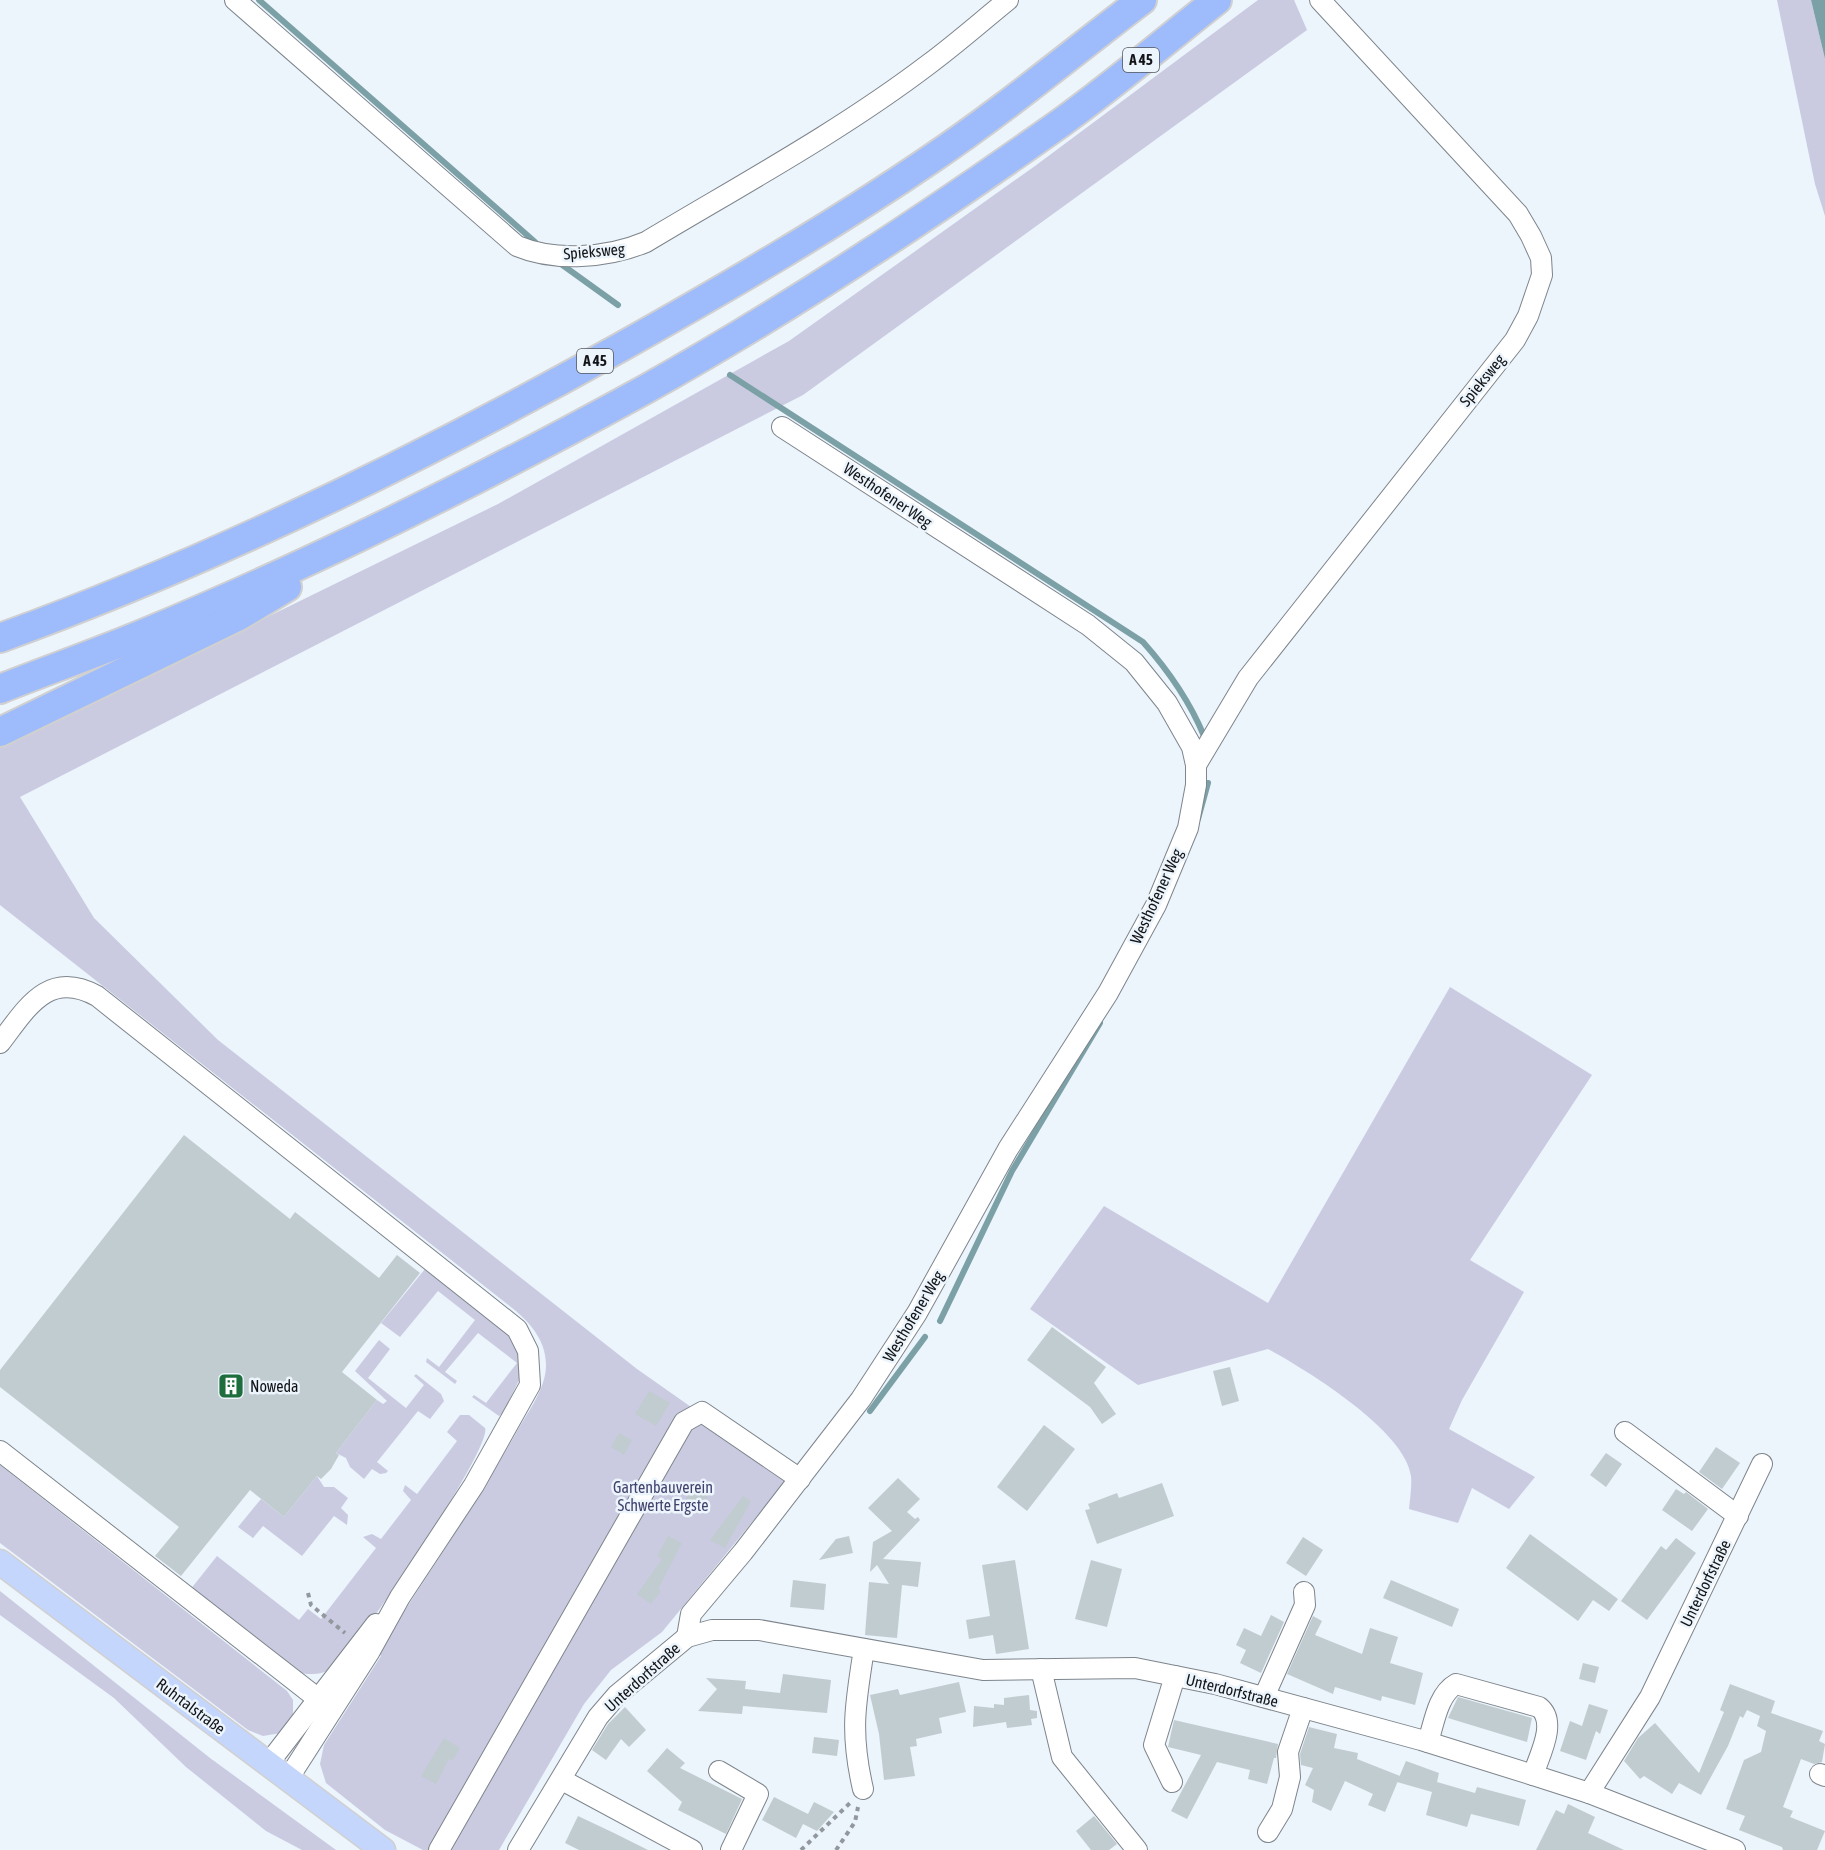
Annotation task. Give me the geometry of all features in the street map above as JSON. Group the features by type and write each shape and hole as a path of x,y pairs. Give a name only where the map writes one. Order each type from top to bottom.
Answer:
{"highway":[{"name":"A 45","path":"0,638 76,610 306,511 501,414 707,298 924,164 1142,0"},
{"name":"A 45","path":"0,689 144,634 242,591 439,497 647,388 811,290 942,205 1065,120 1217,0"},
{"path":"0,732 237,617 439,497"}],"main road":[{"name":"Ruhrtalstraße","path":"0,1562 383,1850"}],"street":[{"name":"Spieksweg","path":"235,0 517,246 536,254 590,255 626,250 646,242 771,168 903,82 1008,0"},
{"name":"Spieksweg","path":"1196,765 1248,678 1515,340 1528,316 1542,275 1541,258 1518,214 1320,0"},
{"name":"Westhofener Weg","path":"687,1637 691,1614 861,1399 917,1312 1008,1149 1108,993 1156,905 1188,828 1196,784 1196,765 1192,747 1167,703 1134,662 1088,625 782,427"},
{"path":"0,1043 32,1002 48,990 67,986 85,989 517,1329 528,1351 530,1385 474,1485 400,1597 370,1652 288,1779"},
{"path":"439,1850 684,1422 702,1412 800,1479"},
{"path":"1625,1432 1737,1516"},
{"path":"0,1450 317,1698"},
{"name":"Unterdorfstraße","path":"1589,1793 1650,1697 1762,1464"},
{"path":"1264,1697 1305,1605 1304,1592"},
{"path":"268,1764 359,1644 400,1597"},
{"name":"Unterdorfstraße","path":"518,1850 562,1780 598,1716 617,1695 687,1637 712,1630 759,1630 983,1670 1135,1668 1174,1676 1264,1697 1428,1742 1589,1793 1736,1850"},
{"path":"863,1789 854,1750 854,1713 864,1649"},
{"path":"1041,1669 1062,1757 1137,1850"},
{"path":"1172,1782 1154,1745 1174,1676"},
{"path":"1428,1742 1444,1696 1448,1689 1456,1684 1539,1707 1545,1712 1549,1724 1533,1775"},
{"path":"1268,1832 1282,1809 1290,1777 1288,1752 1303,1708"},
{"path":"719,1771 758,1794 730,1850"},
{"path":"562,1780 692,1850"}],"path":[{"path":"308,1593 310,1605 359,1644"},
{"path":"801,1850 863,1789"},
{"path":"836,1850 855,1822 863,1789"}],"green space":[{"name":"Gartenbauverein Schwerte Ergste","path":"1258,0 1294,0 1307,30 803,395 20,797 94,918 218,1040 637,1369 782,1471 785,1482 662,1632 611,1670 584,1704 499,1850 423,1850 385,1830 326,1783 320,1764 324,1745 381,1656 378,1652 448,1545 535,1402 543,1384 546,1365 541,1341 533,1328 516,1311 0,905 0,748 498,504 789,341 1035,166"},
{"path":"1777,0 1811,0 1825,59 1825,216 1815,184"},
{"path":"1450,987 1592,1075 1470,1260 1524,1292 1462,1400 1449,1429 1535,1477 1509,1509 1472,1488 1458,1523 1409,1509 1411,1476 1405,1458 1391,1440 1351,1403 1306,1371 1268,1349 1138,1385 1030,1309 1104,1206 1268,1303"},
{"path":"425,1269 503,1328 518,1346 520,1378 503,1413 499,1416 472,1397 474,1395 486,1403 517,1363 478,1333 445,1372 457,1381 455,1384 426,1362 427,1358 439,1367 475,1320 438,1291 400,1337 381,1323"},
{"path":"379,1340 390,1349 368,1378 406,1408 424,1385 414,1376 416,1374 441,1394 444,1401 430,1419 418,1411 377,1462 388,1471 386,1473 380,1474 372,1469 364,1479 350,1467 346,1458 336,1453 377,1400 383,1404 387,1401 355,1371"},
{"path":"460,1415 469,1415 485,1428 482,1443 468,1471 394,1588 348,1652 330,1670 317,1674 299,1673 190,1590 217,1556 299,1620 308,1609 321,1619 376,1548 363,1537 372,1534 381,1539 411,1500 403,1491 405,1485 417,1494 457,1441 447,1432"},
{"path":"0,1465 287,1691 293,1700 293,1717 281,1733 263,1736 248,1730 0,1543"},
{"path":"317,1476 324,1487 334,1487 348,1498 341,1508 348,1515 347,1525 334,1516 302,1556 263,1526 253,1538 238,1527 261,1499 284,1517"},
{"path":"0,1591 210,1758 336,1850 302,1850 266,1831 186,1767 114,1698 0,1615"}],"shaded area":[{"path":"1811,0 1825,0 1825,59"}],"building":[{"name":"Noweda","path":"184,1135 290,1219 295,1212 379,1278 397,1255 420,1273 342,1372 377,1400 336,1453 339,1455 331,1469 321,1479 317,1476 284,1517 250,1490 181,1576 155,1556 179,1527 0,1387 0,1370"},
{"path":"1052,1327 1106,1367 1094,1383 1116,1414 1102,1424 1090,1407 1027,1360"},
{"path":"1230,1367 1239,1401 1222,1406 1213,1371"},
{"path":"649,1391 670,1403 656,1426 635,1414"},
{"path":"1044,1425 1075,1449 1027,1511 997,1487"},
{"path":"619,1433 632,1440 624,1455 611,1447"},
{"path":"1716,1447 1740,1463 1722,1489 1699,1472"},
{"path":"1606,1453 1622,1464 1606,1487 1590,1475"},
{"path":"898,1478 920,1499 907,1512 920,1520 883,1559 921,1562 918,1587 902,1585 897,1638 865,1635 869,1582 889,1584 877,1565 870,1572 873,1542 892,1531 868,1508"},
{"path":"1162,1483 1174,1516 1097,1544 1085,1510 1090,1509 1088,1504 1117,1493 1119,1498"},
{"path":"694,1484 710,1492 702,1507 686,1499"},
{"path":"1676,1489 1684,1494 1686,1492 1708,1509 1692,1531 1662,1510"},
{"path":"743,1496 751,1501 725,1548 710,1540"},
{"path":"1530,1534 1618,1599 1609,1611 1593,1600 1578,1621 1506,1568"},
{"path":"668,1536 682,1543 658,1589 661,1591 651,1604 637,1594 662,1559 657,1556"},
{"path":"849,1536 853,1553 819,1560 836,1539"},
{"path":"1303,1537 1323,1550 1306,1576 1286,1563"},
{"path":"1676,1538 1696,1553 1647,1620 1621,1601 1661,1546 1666,1550"},
{"path":"1015,1560 1029,1649 996,1654 993,1635 969,1639 966,1620 990,1616 982,1565"},
{"path":"1091,1560 1122,1569 1107,1627 1075,1619"},
{"path":"793,1580 826,1584 824,1610 790,1607"},
{"path":"1391,1580 1459,1609 1452,1627 1383,1598"},
{"path":"1271,1615 1284,1622 1261,1673 1240,1663 1246,1650 1236,1645 1244,1628 1261,1636"},
{"path":"1313,1616 1322,1621 1315,1635 1362,1654 1370,1628 1398,1637 1390,1663 1423,1673 1415,1705 1382,1696 1381,1701 1335,1687 1333,1694 1287,1674"},
{"path":"1583,1663 1599,1667 1595,1683 1579,1679"},
{"path":"783,1674 831,1680 827,1713 743,1706 742,1714 698,1711 717,1689 706,1678 746,1681 745,1689 780,1693"},
{"path":"959,1682 966,1712 939,1718 942,1733 916,1739 917,1746 910,1747 915,1776 884,1780 879,1734 870,1695 898,1689 900,1695"},
{"path":"1730,1684 1775,1701 1771,1713 1823,1731 1819,1741 1825,1744 1822,1762 1814,1764 1801,1759 1783,1807 1793,1811 1790,1817 1825,1831 1817,1850 1783,1850 1782,1847 1739,1830 1745,1816 1726,1809 1744,1760 1761,1752 1766,1731 1757,1726 1760,1716 1747,1710 1743,1718 1740,1716 1728,1746 1701,1795 1679,1783 1672,1794 1644,1776 1640,1779 1624,1761 1638,1738 1655,1723 1699,1773 1724,1712 1720,1710"},
{"path":"1029,1695 1030,1710 1037,1711 1037,1718 1031,1719 1032,1725 1007,1728 1006,1722 973,1727 974,1706 994,1708 994,1704 1004,1705 1004,1698"},
{"path":"1458,1697 1532,1718 1527,1742 1448,1718"},
{"path":"1589,1704 1608,1710 1600,1734 1596,1731 1586,1760 1560,1751 1570,1721 1582,1726"},
{"path":"625,1707 646,1730 629,1747 621,1739 606,1760 592,1750 608,1724"},
{"path":"1174,1720 1278,1744 1267,1784 1248,1779 1250,1770 1217,1762 1187,1819 1171,1811 1201,1755 1168,1747"},
{"path":"1309,1727 1337,1734 1334,1748 1358,1753 1357,1759 1400,1776 1385,1812 1368,1805 1373,1794 1345,1781 1331,1811 1312,1802 1314,1790 1305,1785 1313,1768 1301,1765 1300,1754"},
{"path":"814,1737 839,1740 837,1756 812,1753"},
{"path":"444,1738 460,1748 452,1761 449,1759 436,1784 421,1776"},
{"path":"667,1748 685,1763 680,1768 742,1799 726,1834 678,1810 682,1802 647,1771"},
{"path":"1406,1761 1439,1773 1437,1782 1475,1793 1477,1787 1526,1800 1519,1826 1471,1814 1467,1827 1426,1815 1432,1792 1397,1782"},
{"path":"774,1797 808,1814 814,1802 834,1812 817,1831 803,1824 796,1838 762,1820"},
{"path":"1568,1804 1595,1817 1588,1833 1624,1850 1536,1850 1556,1810 1564,1814"},
{"path":"578,1816 648,1850 579,1850 565,1843"},
{"path":"1094,1816 1117,1844 1109,1850 1091,1850 1076,1831"}],"waterway":[{"path":"259,0 535,242"},
{"path":"561,264 618,305"},
{"path":"730,375 1143,642 1177,686 1204,736"},
{"path":"1198,819 1208,783"},
{"path":"940,1321 1012,1171 1100,1023"},
{"path":"870,1411 925,1337"}],"place":[{"name":"Noweda","path":"231,1386"}]}
